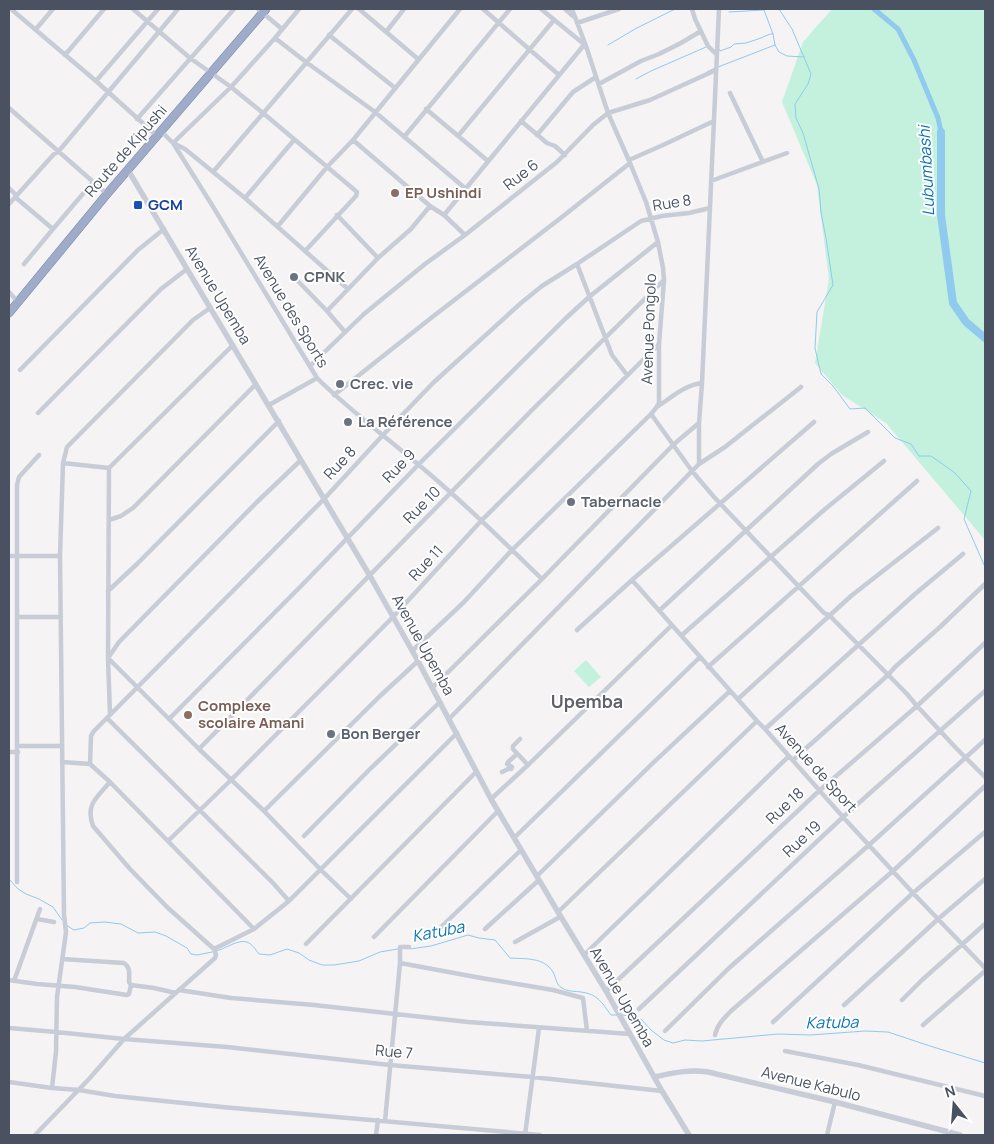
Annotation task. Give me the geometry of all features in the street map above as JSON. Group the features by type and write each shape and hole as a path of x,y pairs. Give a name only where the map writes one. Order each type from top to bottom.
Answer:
{"highway":[{"name":"Route de Kipushi","path":"9,312 263,10"}],"street":[{"name":"Avenue des Sports","path":"11,9 137,118 173,143 317,378 334,395 452,493 542,579"},
{"path":"36,29 52,9"},
{"path":"65,54 104,9"},
{"path":"133,9 190,58 231,87 263,113 356,192 357,194 306,250"},
{"path":"96,81 158,9"},
{"path":"9,204 54,154 58,152 178,9"},
{"path":"137,118 234,9"},
{"path":"299,9 231,87 173,143 185,149 246,198 348,289"},
{"path":"213,172 352,9"},
{"path":"359,9 418,59"},
{"path":"386,32 404,9"},
{"path":"278,226 460,9"},
{"path":"483,9 559,74"},
{"path":"404,137 510,9"},
{"path":"444,215 585,45 541,9"},
{"path":"565,9 575,17"},
{"name":"Avenue Pongolo","path":"572,9 608,113 630,161 651,218 664,268 659,344 659,398 656,408"},
{"path":"577,23 619,9"},
{"path":"692,9 708,46 717,55"},
{"path":"699,464 699,423 719,9"},
{"path":"263,10 282,29"},
{"path":"458,136 554,20"},
{"path":"599,84 701,31"},
{"path":"329,36 395,88"},
{"path":"275,38 375,112 466,189"},
{"name":"Rue 6","path":"310,366 364,314 425,264 465,235 557,162 593,125 608,113 650,100 716,70"},
{"path":"537,134 573,92 596,76"},
{"path":"730,92 763,162"},
{"path":"9,108 107,194"},
{"path":"426,109 488,161"},
{"path":"521,121 547,143 555,146 565,155"},
{"path":"334,395 562,217 630,161 714,121"},
{"path":"246,198 294,140"},
{"path":"352,140 430,206 444,215 465,235"},
{"path":"711,181 787,153"},
{"name":"Avenue Upemba","path":"128,170 370,576 418,661 491,799 606,991 689,1135"},
{"path":"24,264 93,182"},
{"path":"9,188 52,229"},
{"path":"327,311 378,258 411,229 430,206"},
{"name":"Rue 8","path":"90,764 92,734 108,716 324,499 433,383 521,303 542,286 641,221 710,208"},
{"path":"337,216 378,258"},
{"path":"20,370 138,250 164,229"},
{"name":"Rue 9","path":"169,719 306,582 419,464 565,319 589,297 658,242"},
{"path":"577,264 604,339 612,355 628,375"},
{"path":"38,414 161,289 187,269"},
{"path":"294,277 345,332"},
{"name":"Rue 10","path":"199,749 532,410 664,280"},
{"path":"9,292 18,302"},
{"path":"52,1088 56,1052 58,986 66,932 64,914 60,556 66,447 193,320 210,308"},
{"name":"Rue 11","path":"168,841 393,617 482,521 659,344"},
{"path":"233,345 109,468 108,716 288,901"},
{"path":"269,405 317,378"},
{"path":"412,650 464,602 512,550 656,408 684,388 702,382"},
{"path":"109,520 121,516 132,508 256,384"},
{"path":"449,719 699,464 725,448 800,387"},
{"path":"651,414 692,471 720,503 798,587 824,613 829,615 908,694 917,706 985,777"},
{"path":"108,591 279,421"},
{"path":"578,630 632,580 814,422"},
{"path":"432,688 470,652 674,444 699,423"},
{"path":"660,610 818,464 868,432"},
{"path":"17,882 18,481 21,474 39,455"},
{"path":"108,658 120,642 257,502 301,460"},
{"path":"682,635 824,510 884,461"},
{"path":"64,462 109,468"},
{"path":"708,666 917,481"},
{"path":"738,700 851,596 938,528"},
{"path":"765,729 915,594 963,554"},
{"path":"9,556 60,556"},
{"name":"Avenue de Sport","path":"632,580 843,817 985,970"},
{"path":"793,760 888,675 985,584"},
{"path":"18,617 61,616"},
{"path":"491,799 672,625"},
{"name":"Rue 18","path":"606,991 820,790 917,706 985,643"},
{"path":"514,838 700,657"},
{"path":"108,658 351,899"},
{"path":"264,811 418,661"},
{"path":"485,929 654,762 730,691"},
{"name":"Rue 19","path":"639,1009 843,817 985,691"},
{"path":"304,836 440,702"},
{"path":"515,942 559,914 757,721"},
{"path":"214,949 254,929 288,901 457,733"},
{"path":"520,739 513,749 528,765"},
{"path":"665,1031 728,969 985,740"},
{"path":"18,746 62,746"},
{"path":"9,752 18,752"},
{"path":"502,772 512,768 508,762 517,754"},
{"path":"584,955 788,756"},
{"path":"62,762 90,764 254,929"},
{"path":"306,944 476,772"},
{"path":"36,1135 124,1039 216,955 214,949 167,907 92,826 90,818 92,805 110,782"},
{"path":"715,1035 722,1019 893,871 985,786"},
{"path":"374,937 498,811"},
{"path":"773,1022 913,894 985,832"},
{"path":"438,930 521,850"},
{"path":"844,1005 985,879"},
{"path":"40,909 12,980 129,994 131,985 128,982 130,970 124,962 62,959"},
{"path":"36,919 54,922"},
{"path":"902,1000 985,924"},
{"path":"385,1121 401,953 400,947 409,947"},
{"path":"400,963 553,990 583,998 587,1031"},
{"path":"923,1025 985,970"},
{"path":"131,985 231,998 468,1022 630,1034"},
{"name":"Rue 7","path":"9,1028 227,1047 390,1065 532,1077 662,1091"},
{"path":"525,1134 539,1028"},
{"path":"785,1051 858,1065 985,1096"},
{"name":"Avenue Kabulo","path":"654,1077 685,1071 702,1071 836,1102 960,1135"},
{"path":"9,1082 168,1102 540,1135"},
{"path":"826,1135 836,1102"},
{"path":"376,1135 378,1120"}],"green space":[{"path":"832,9 985,9 985,540 886,423 842,395 815,363 829,279 817,185 782,102 803,42"},
{"path":"586,660 601,677 589,687 574,671"}],"waterway":[{"path":"608,45 675,9"},
{"path":"779,9 792,29 811,74 808,84 795,104 796,118 803,133 819,189 833,285 817,312 815,348 821,374 833,386 850,409 865,408 895,438 911,444 919,456 931,456 955,473 971,491 964,519 985,567"},
{"name":"Lubumbashi","path":"874,9 898,29 914,60 938,118 941,132"},
{"path":"729,12 764,10 779,52 787,56 804,57"},
{"path":"719,49 720,51 734,44 746,43 773,34"},
{"path":"718,67 775,45"},
{"path":"636,79 706,47"},
{"path":"707,72 715,68"},
{"name":"Lubumbashi","path":"941,132 941,215 953,303 966,322 985,338"},
{"name":"Katuba","path":"9,879 18,889 53,907 62,920"},
{"name":"Katuba","path":"66,925 74,930 84,928 90,923 121,924 138,933 155,932 166,936 187,948 191,954 197,955 212,952"},
{"name":"Katuba","path":"410,949 431,946 468,935 495,940 510,958 534,960 545,964 553,972 560,987 592,995 599,1000 611,1015 618,1015"},
{"name":"Katuba","path":"216,951 243,941 251,944 259,954 270,955 287,949 322,965 334,965 359,961 380,952 398,949"},
{"name":"Katuba","path":"622,1015 641,1019 664,1040 673,1043 685,1040 702,1041 778,1034 811,1035 865,1031 888,1032 985,1063"}],"place":[{"name":"EP Ushindi","path":"395,193"},
{"name":"GCM","path":"138,205"},
{"name":"CPNK","path":"294,277"},
{"name":"Crec. vie","path":"340,384"},
{"name":"La Référence","path":"348,422"},
{"name":"Tabernacle","path":"571,502"},
{"name":"Complexe scolaire Amani","path":"188,715"},
{"name":"Bon Berger","path":"331,734"}],"district":[{"name":"Upemba","path":"587,702"}]}
